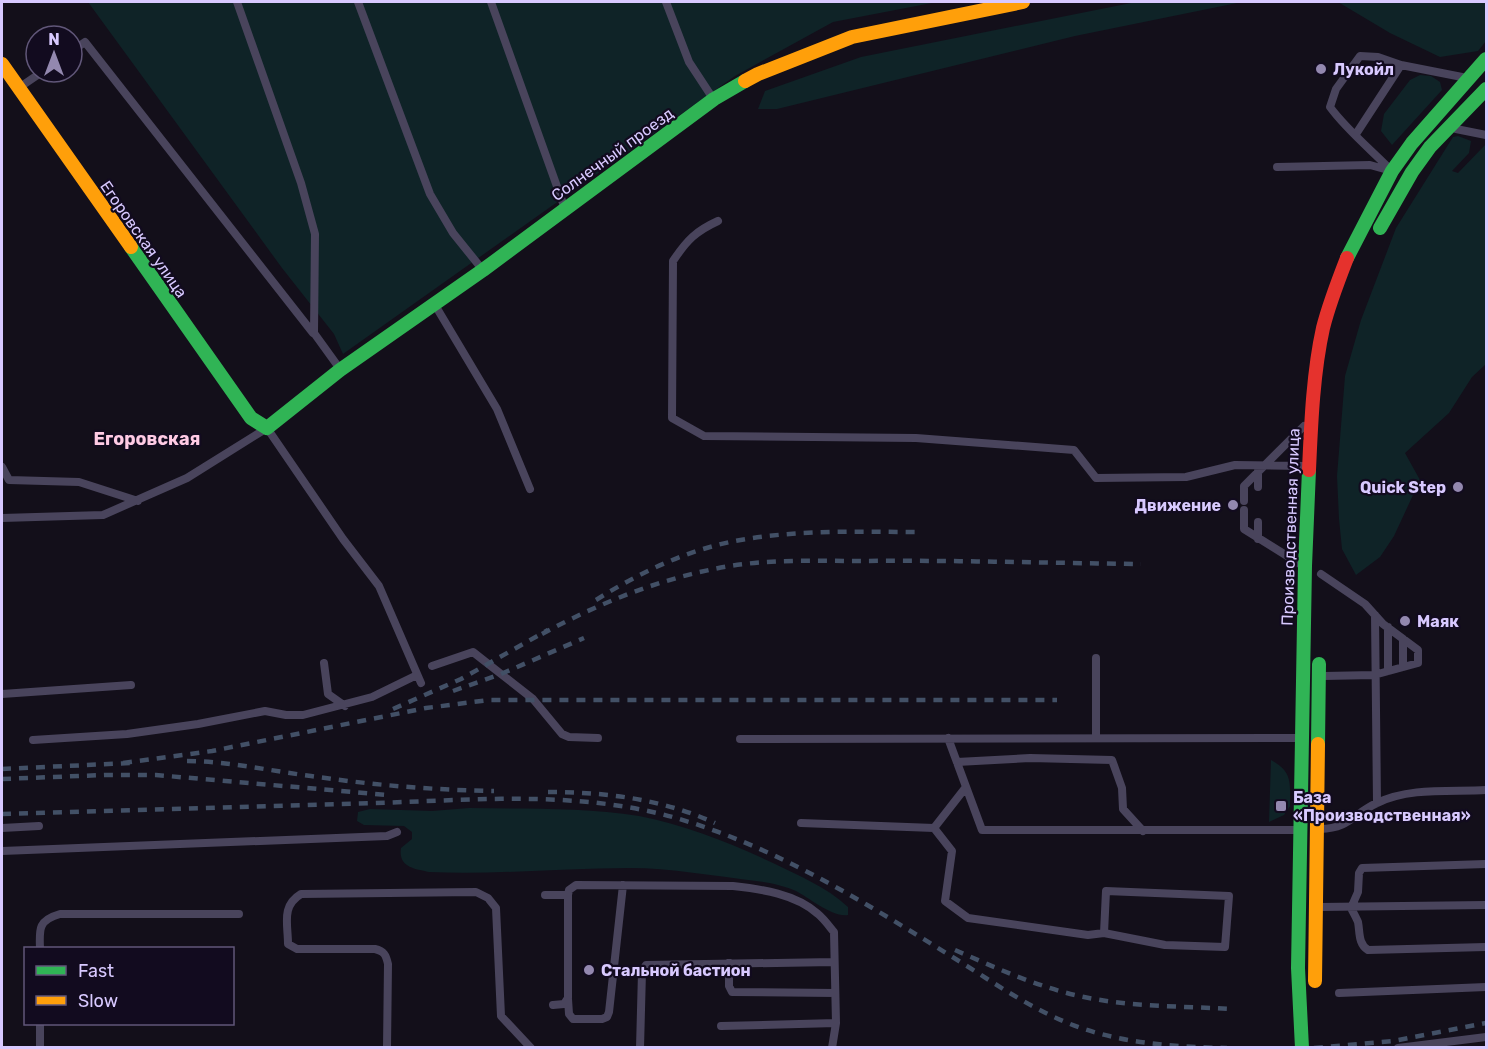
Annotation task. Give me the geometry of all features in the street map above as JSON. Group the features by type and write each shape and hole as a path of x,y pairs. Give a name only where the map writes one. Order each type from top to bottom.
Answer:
{"main road":[{"name":"Солнечный проезд","path":"267,428 340,370 483,270 714,99 758,75 852,37 1007,3 1023,2"},
{"name":"Производственная улица","path":"1302,1047 1298,968 1305,566 1311,418 1323,330 1333,294 1353,244 1392,171 1412,143 1486,59"},
{"name":"Егоровская улица","path":"2,64 251,418 267,428"},
{"path":"1373,241 1412,172 1430,147 1486,89"},
{"path":"1315,989 1320,653"},
{"path":"1301,707 1319,707"},
{"path":"1299,830 1318,829"},
{"path":"1313,1047 1314,1012"}],"lane":[{"path":"237,2 301,183 315,234 314,333"},
{"path":"358,2 430,194 453,233 483,270"},
{"path":"491,2 565,208"},
{"path":"666,2 689,62 714,99"},
{"path":"84,43 314,333 340,370"},
{"path":"1392,171 1341,122 1330,107 1336,89 1360,56 1378,57 1469,78"},
{"path":"1356,134 1401,64"},
{"path":"18,88 24,84"},
{"path":"1449,127 1486,135"},
{"path":"1277,167 1370,165 1392,171"},
{"path":"718,221 687,240 673,261 672,418 704,436 916,438 1074,450 1096,478 1186,477 1235,465 1261,468 1309,466"},
{"path":"435,304 497,409 530,489"},
{"path":"1244,501 1244,486 1311,418"},
{"path":"2,518 103,515 187,478 267,428 343,539 379,586 421,683"},
{"path":"2,467 9,480 79,482 138,501"},
{"path":"1258,487 1261,468"},
{"path":"1244,510 1244,530 1305,566"},
{"path":"1258,522 1258,539"},
{"path":"1319,676 1374,675 1418,663 1418,650 1388,627 1365,604 1321,574"},
{"path":"1375,615 1377,803"},
{"path":"1388,627 1388,671"},
{"path":"1403,639 1403,667"},
{"path":"432,666 473,652 533,699 562,734 569,737 598,738"},
{"path":"1096,658 1096,737"},
{"path":"324,663 328,694 345,706"},
{"path":"33,740 128,734 265,711 303,715 345,706 372,697 417,675"},
{"path":"2,694 131,685"},
{"path":"948,738 982,830 1299,830"},
{"path":"740,739 1301,738"},
{"path":"957,762 1030,758 1112,760 1122,788 1123,809 1143,831"},
{"path":"934,828 966,787"},
{"path":"1318,829 1339,828 1377,803 1407,793 1486,790"},
{"path":"801,823 934,828 952,851 945,901 968,918 1088,935 1104,933 1165,945 1225,947 1229,896 1106,891 1104,933"},
{"path":"2,828 39,826"},
{"path":"2,852 387,836 397,832"},
{"path":"1351,908 1358,892 1359,873 1362,868 1486,864"},
{"path":"623,885 609,1012 607,1017 602,1019 573,1019 569,1014 568,998 569,890 576,885 623,885 733,886 757,889 792,899 817,913 834,932 836,1023 831,1047"},
{"path":"387,1047 388,964 386,954 375,949 297,949 288,944 287,909 292,899 301,894 476,892 488,898 496,908 501,1016 531,1047"},
{"path":"545,895 568,895"},
{"path":"1317,908 1486,904"},
{"path":"1351,908 1358,920 1360,941 1368,950 1486,947"},
{"path":"40,947 41,927 47,918 60,914 239,914"},
{"path":"640,1047 642,972 646,965 834,962"},
{"path":"729,963 729,986 732,992 835,993"},
{"path":"1339,993 1486,987"},
{"path":"553,1005 564,1004 568,998"},
{"path":"721,1026 836,1023"},
{"path":"40,1025 40,1047"},
{"path":"1398,1047 1486,1036"}],"green space":[{"path":"88,2 937,2 833,22 735,76 343,354 334,334 282,268"},
{"path":"1136,2 1242,2 1075,36 777,109 758,109 765,91 861,57"},
{"path":"1338,2 1486,2 1486,41 1478,51 1440,57 1390,33"},
{"path":"1420,75 1431,76 1440,82 1442,90 1392,145 1381,131 1384,114 1410,80"},
{"path":"1458,136 1471,141 1469,153 1452,171 1458,173 1486,144 1486,364 1472,377 1449,413 1405,453 1420,480 1394,536 1380,557 1356,575 1342,549 1339,519 1337,476 1345,376 1361,320 1396,228 1453,137"},
{"path":"1271,760 1287,774 1290,785 1290,806 1284,815 1269,822"},
{"path":"469,808 597,811 639,816 674,824 741,848 812,882 848,907 848,915 835,913 796,891 776,884 677,871 645,868 479,873 418,870 408,866 401,854 401,848 412,839 412,832 404,826 364,825 357,821 358,812 370,809 432,811"}],"railway":[{"path":"596,600 661,565 712,546 730,542 802,533 922,532"},
{"path":"542,634 587,611 633,592 705,571 746,564 779,561 1141,564"},
{"path":"393,709 461,679 548,630"},
{"path":"453,691 501,674 584,638"},
{"path":"123,763 212,751 426,708 489,700 1057,700"},
{"path":"187,761 234,764 380,784 494,791"},
{"path":"2,769 130,763"},
{"path":"2,779 156,775 388,795"},
{"path":"548,792 591,793 633,798 675,808 715,823"},
{"path":"2,814 488,799 564,800 639,809 712,830 782,859 849,894 1011,994 1063,1021 1081,1028 1135,1041 1227,1048"},
{"path":"955,950 1035,983 1084,997 1138,1004 1230,1009"},
{"path":"1314,1048 1393,1041 1486,1023"}],"traffic: fast":[{"path":"1347,258 1392,171 1412,143 1486,59"},
{"path":"131,247 251,418 267,428 340,370 483,270 714,99 745,81"},
{"path":"1380,228 1412,172 1430,147 1486,89"},
{"path":"1302,1048 1298,968 1305,566 1309,470"},
{"path":"1318,744 1319,664"}],"traffic: slow":[{"path":"745,81 852,37 1023,2"},
{"path":"2,64 131,247"},
{"path":"1315,981 1318,744"}],"traffic: jam":[{"path":"1309,470 1313,399 1323,328 1347,258"}],"place":[{"name":"Лукойл","path":"1321,69"},
{"name":"Quick Step","path":"1458,487"},
{"name":"Движение","path":"1233,505"},
{"name":"Маяк","path":"1405,621"},
{"name":"База «Производственная»","path":"1281,806"},
{"name":"Стальной бастион","path":"589,970"}],"district":[{"name":"Егоровская","path":"147,439"}]}
